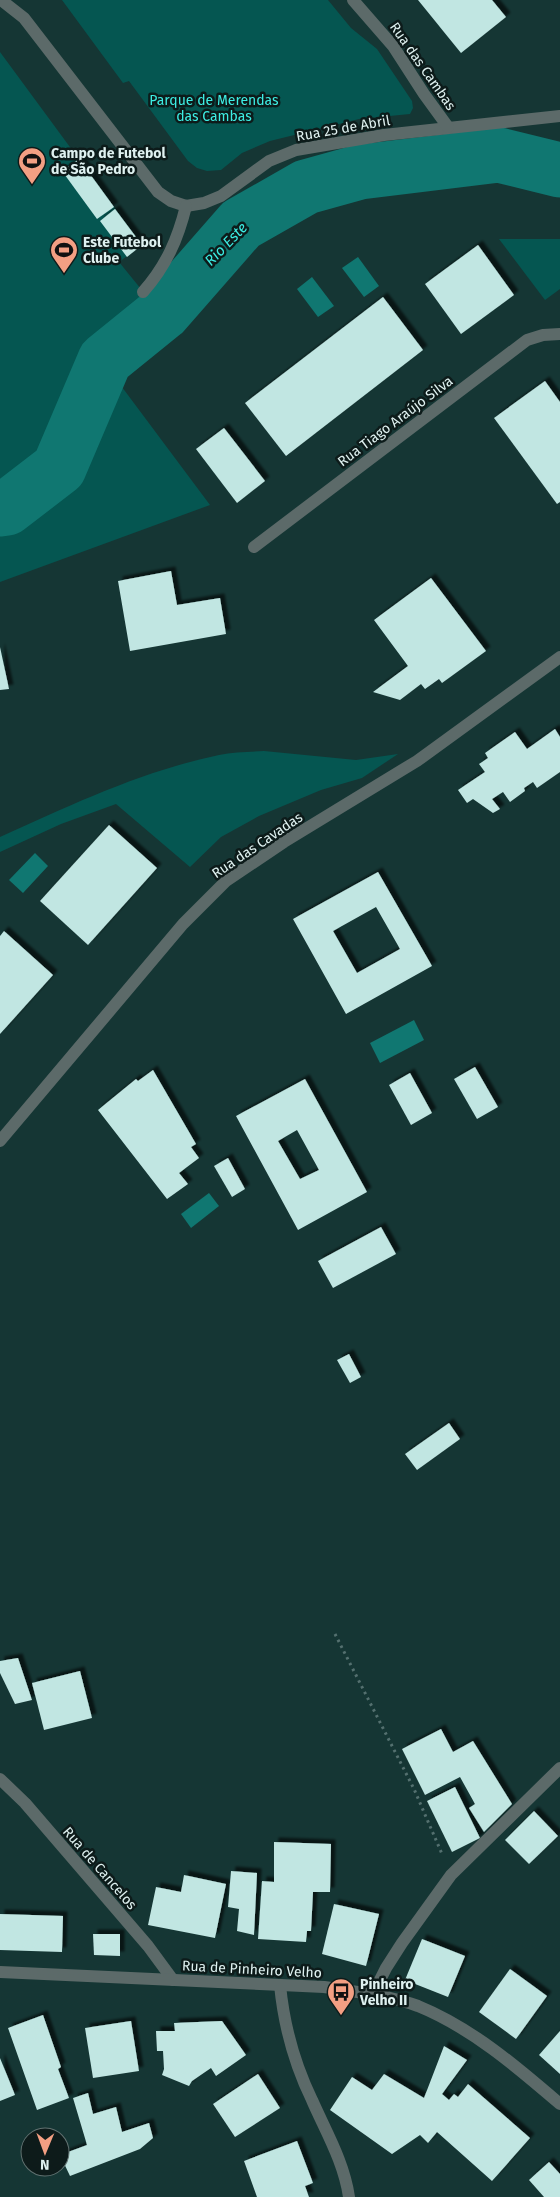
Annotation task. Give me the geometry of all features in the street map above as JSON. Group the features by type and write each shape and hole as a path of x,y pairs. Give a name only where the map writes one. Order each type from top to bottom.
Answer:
{"street":[{"path":"1,0 24,18 158,192 171,201 186,206 172,249 154,279 143,292"},
{"name":"Rua das Cambas","path":"353,0 393,46 448,127"},
{"name":"Rua 25 de Abril","path":"186,206 221,196 269,161 296,150 384,135 560,116"},
{"name":"Rua Tiago Araújo Silva","path":"254,547 527,340 544,334 560,334"},
{"name":"Rua das Cavadas","path":"1,1140 183,924 226,881 284,842 417,761 560,657"},
{"path":"373,1994 386,1968 402,1943 451,1875 560,1768"},
{"name":"Rua de Cancelos","path":"0,1779 25,1803 148,1946 174,1980"},
{"name":"Rua de Pinheiro Velho","path":"0,1972 324,1987 373,1994 417,2006 456,2024 498,2053 560,2104"},
{"path":"280,1985 283,2019 292,2052 334,2146 347,2183 349,2197"}],"path":[{"path":"335,1634 414,1789 451,1875"}],"green space":[{"name":"Parque de Merendas das Cambas","path":"62,0 328,0 351,28 377,49 412,101 413,108 410,114 359,119 270,141 242,153 221,170 207,171 197,168 188,161 129,81 123,83"},
{"name":"Este Futebol Clube","path":"0,52 142,245 119,262 154,305 98,356 47,461 0,494"},
{"path":"499,239 560,239 560,289 545,300"},
{"path":"110,371 210,505 0,582 0,519 4,519 66,474"},
{"path":"264,751 356,760 398,754 362,778 321,790 259,816 221,837 190,867 116,804 61,824 0,852 0,837 107,790 190,762 219,755"}],"shaded area":[{"path":"358,257 379,286 364,297 342,268"},
{"path":"312,277 334,306 318,317 297,289"},
{"path":"35,853 48,866 23,893 9,880"},
{"path":"414,1020 424,1040 380,1063 370,1043"},
{"path":"209,1193 219,1206 191,1228 181,1214"}],"building":[{"path":"418,0 492,0 506,17 461,53"},
{"path":"79,159 114,207 97,219 62,171"},
{"path":"115,209 142,245 127,257 100,221"},
{"path":"478,245 514,295 461,334 425,284"},
{"path":"383,297 423,350 286,456 245,403"},
{"path":"545,381 560,402 560,502 557,504 494,418"},
{"path":"224,428 265,481 237,503 196,449"},
{"path":"171,571 177,605 220,598 226,634 130,651 118,581"},
{"path":"431,578 486,651 442,683 439,679 425,689 421,684 400,700 373,692 408,666 374,620"},
{"path":"0,647 9,689 0,690"},
{"path":"555,729 560,737 560,772 537,788 533,782 524,788 525,791 510,802 503,792 492,799 500,809 493,813 473,799 467,803 458,790 485,772 479,764 488,758 485,753 515,732 527,749"},
{"path":"109,825 157,868 88,945 40,901"},
{"path":"378,872 432,966 346,1014 293,919","holes":["376,907 400,949 357,973 333,931"]},
{"path":"4,931 53,975 0,1034 0,936"},
{"path":"475,1067 498,1107 477,1119 454,1079"},
{"path":"153,1070 196,1144 191,1147 199,1158 179,1173 188,1184 167,1199 98,1110 136,1079 138,1081"},
{"path":"410,1073 432,1113 411,1125 389,1085"},
{"path":"305,1079 367,1192 298,1230 236,1116","holes":["297,1130 319,1170 300,1179 278,1141"]},
{"path":"228,1158 245,1189 232,1197 214,1166"},
{"path":"381,1227 396,1254 333,1288 318,1261"},
{"path":"349,1354 361,1377 350,1383 337,1360"},
{"path":"449,1423 460,1439 417,1470 405,1454"},
{"path":"18,1658 32,1700 15,1704 0,1673 0,1661"},
{"path":"80,1671 92,1718 44,1730 32,1683"},
{"path":"441,1729 453,1752 473,1741 512,1804 484,1832 469,1808 475,1804 460,1777 425,1795 402,1749"},
{"path":"455,1787 480,1838 452,1852 427,1801"},
{"path":"534,1811 558,1836 529,1864 505,1840"},
{"path":"274,1842 331,1844 330,1892 313,1892 311,1931 307,1931 306,1942 258,1939 262,1881 274,1882"},
{"path":"231,1871 257,1873 254,1935 237,1931 239,1909 228,1907"},
{"path":"184,1875 226,1884 215,1938 148,1925 156,1887 181,1892"},
{"path":"334,1904 379,1914 366,1966 322,1954"},
{"path":"0,1914 63,1916 62,1952 0,1950"},
{"path":"93,1934 120,1934 120,1956 94,1955"},
{"path":"422,1939 465,1956 448,1997 405,1980"},
{"path":"510,1969 547,1996 516,2039 479,2012"},
{"path":"43,2015 61,2067 58,2069 69,2098 37,2110 8,2028"},
{"path":"131,2021 139,2071 93,2078 85,2028"},
{"path":"222,2021 246,2055 216,2076 211,2068 192,2081 189,2086 162,2075 164,2069 163,2051 157,2051 156,2031 175,2031 174,2023"},
{"path":"560,2031 560,2074 539,2055"},
{"path":"444,2046 467,2060 442,2094 449,2100 454,2094 458,2097 468,2084 530,2138 492,2181 437,2132 428,2143 420,2135 392,2154 330,2110 352,2077 372,2090 384,2074 424,2098"},
{"path":"0,2058 15,2095 0,2101"},
{"path":"258,2074 280,2108 235,2137 213,2104"},
{"path":"88,2093 93,2114 116,2107 122,2132 149,2123 153,2138 140,2149 70,2176 70,2151 87,2145 73,2098"},
{"path":"297,2141 313,2183 305,2186 309,2197 257,2197 244,2161"},
{"path":"549,2162 560,2174 560,2197 544,2197 529,2180"}],"waterway":[{"name":"Rio Este","path":"0,509 7,508 59,468 105,360 163,313 241,224 306,187 360,172 499,155 560,170"}],"place":[{"name":"Campo de Futebol de São Pedro","path":"32,185"},
{"name":"Este Futebol Clube","path":"64,274"},
{"name":"Pinheiro Velho II","path":"341,2016"}]}
